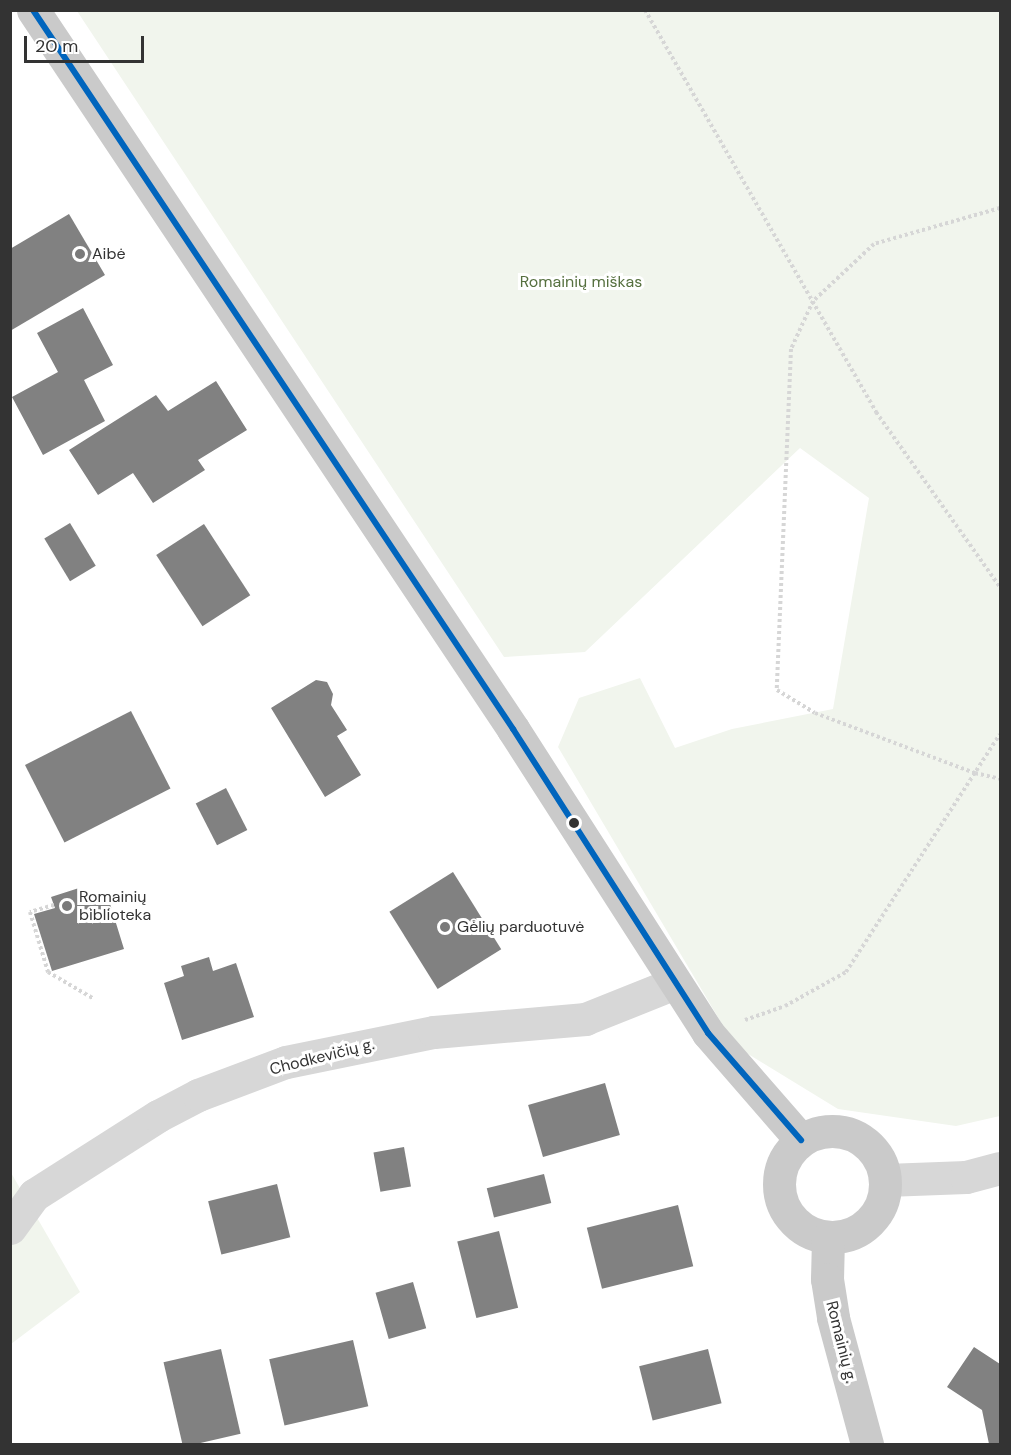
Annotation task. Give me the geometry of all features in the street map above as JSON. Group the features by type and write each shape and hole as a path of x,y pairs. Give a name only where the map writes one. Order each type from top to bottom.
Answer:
{"main road":[{"path":"33,10 513,729 708,1034 801,1140"},
{"path":"837,1130 855,1135 870,1146 881,1161 886,1180 885,1198 876,1215 863,1228 828,1238 795,1222 784,1207 779,1189 780,1171 788,1153 801,1140 818,1132 837,1130"},
{"name":"Romainių g.","path":"828,1238 827,1279 833,1318 867,1444"}],"street":[{"name":"Chodkevičių g.","path":"10,1228 34,1195 158,1116 198,1095 286,1062 434,1032 585,1019 675,983"},
{"path":"886,1180 966,1177 1000,1168"}],"path":[{"path":"645,10 876,412 1000,587"},
{"path":"1000,208 874,244 813,301 791,349 777,690 815,713 975,773 1000,779"},
{"path":"708,1034 785,1006 846,972 1000,734"},
{"path":"54,905 30,912 48,972 94,999"}],"green space":[{"name":"Romainių miškas","path":"77,11 1000,11 1000,1116 956,1126 838,1109 735,1046 558,747 579,698 640,678 675,748 732,729 833,709 869,498 800,448 585,652 504,657"},
{"path":"10,1171 80,1292 11,1344 10,1344"}],"building":[{"path":"69,214 105,275 10,331 10,249"},
{"path":"83,308 113,365 84,380 105,421 43,455 12,397 58,372 37,333"},
{"path":"216,381 247,430 198,460 205,470 153,503 133,473 98,495 69,450 156,395 168,411"},
{"path":"70,523 96,566 70,581 44,538"},
{"path":"204,524 250,595 202,626 156,555"},
{"path":"316,680 327,682 333,694 331,705 347,730 337,736 361,775 325,797 271,708"},
{"path":"131,711 170,789 64,843 25,765"},
{"path":"226,788 247,830 217,845 196,803"},
{"path":"453,872 501,949 438,989 389,912"},
{"path":"79,888 84,902 107,894 124,949 52,971 34,914 55,908 51,897"},
{"path":"209,957 213,971 236,963 254,1017 182,1040 164,983 184,976 181,966"},
{"path":"605,1083 620,1135 543,1157 528,1105"},
{"path":"404,1147 411,1186 380,1192 373,1152"},
{"path":"544,1174 551,1203 494,1217 487,1188"},
{"path":"277,1184 290,1237 221,1255 208,1201"},
{"path":"678,1205 693,1266 602,1289 587,1228"},
{"path":"499,1231 518,1308 476,1318 457,1241"},
{"path":"413,1282 426,1328 389,1339 376,1293"},
{"path":"353,1340 368,1406 285,1426 269,1359"},
{"path":"974,1347 1000,1364 1000,1444 989,1444 982,1410 947,1387"},
{"path":"221,1349 241,1434 196,1444 182,1444 164,1362"},
{"path":"708,1349 722,1403 653,1421 639,1366"}],"transit line":[{"path":"33,10 513,729 708,1033 801,1140"}],"place":[{"name":"Aibė","path":"80,254"},
{"name":"Romainių biblioteka","path":"67,906"},
{"name":"Gėlių parduotuvė","path":"445,927"}]}
